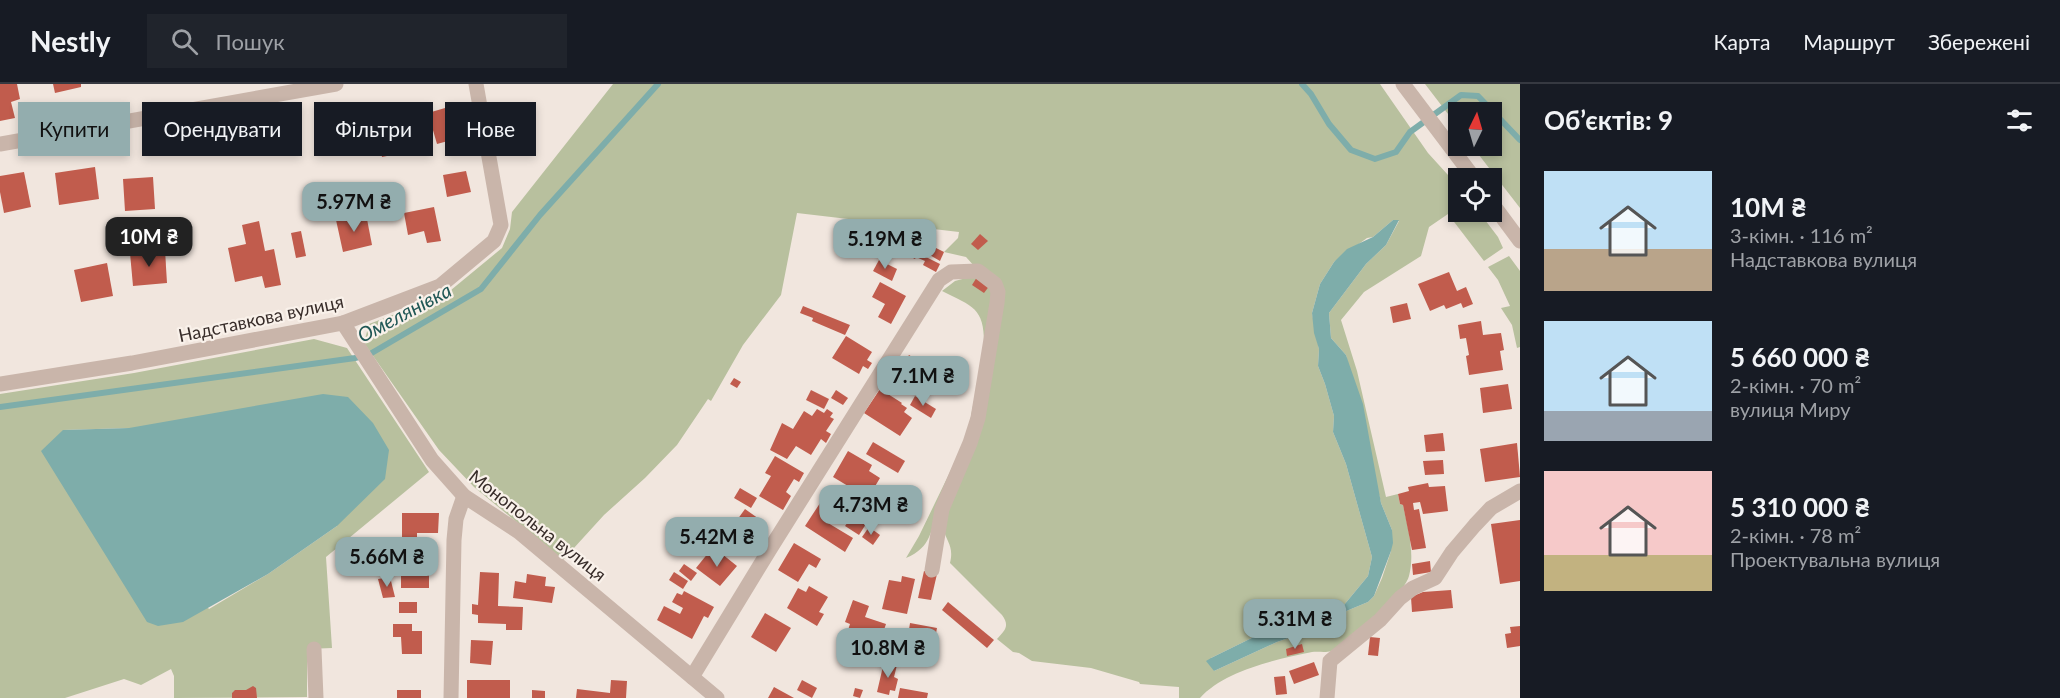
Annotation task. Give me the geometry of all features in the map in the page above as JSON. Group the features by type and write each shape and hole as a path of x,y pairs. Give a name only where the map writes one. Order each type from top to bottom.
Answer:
{"street":[{"path":"0,144 336,84"},
{"name":"Надставкова вулиця","path":"0,384 132,363 343,323 440,286 494,241 501,225 476,84"},
{"path":"1403,84 1466,168"},
{"path":"1502,217 1520,241"},
{"path":"692,677 939,280 951,272 978,271 995,284 999,292 978,418 942,509 932,570"},
{"name":"Монопольна вулиця","path":"343,323 432,459 464,496 519,532 717,698"},
{"path":"1327,698 1330,661 1380,620 1400,598 1413,588 1435,578 1452,552 1491,508 1520,491"},
{"path":"451,698 454,540 456,519 464,496"},
{"path":"314,649 316,698"}],"green space":[{"path":"613,84 1380,84 1428,153 1448,175 1448,214 1429,227 1421,256 1364,292 1341,320 1357,371 1386,497 1398,494 1400,504 1403,505 1410,541 1409,576 1388,605 1335,650 1283,658 1237,673 1223,680 1200,698 1179,698 1179,687 1140,684 1091,668 1032,661 1013,652 997,639 1005,628 1006,622 1002,615 950,563 951,548 943,528 1003,298 966,257 944,252 958,238 959,232 797,213 781,295 743,345 711,401 708,399 677,445 604,515 563,560 474,487 439,450 364,343 369,324 445,295 502,248 510,229 512,212","holes":["1393,220 1399,221 1386,245 1366,264 1329,313 1331,338 1346,355 1381,503 1392,530 1391,551 1382,578 1374,596 1368,602 1214,671 1211,658 1270,629 1297,619 1324,614 1344,605 1368,576 1372,557 1346,464 1333,432 1334,416 1318,366 1319,349 1312,313 1320,284 1334,262 1367,238 1373,237"]},
{"path":"1425,84 1520,84 1520,208 1502,185 1502,168 1489,168 1480,156 1502,156 1502,102 1448,102 1448,114"},
{"path":"1454,222 1487,222 1503,248 1484,261"},
{"path":"1509,256 1520,271 1520,347 1517,348 1512,325 1501,308 1510,306 1498,280 1488,267"},
{"path":"977,275 989,283 994,296 981,387 973,423 965,449 939,508 929,538 921,549 906,558 967,437 984,348 982,324 975,310 942,291 955,281"},
{"path":"314,339 347,348 429,472 326,557 332,648 307,649 307,697 174,698 174,676 171,669 141,685 124,679 65,698 0,698 0,394 134,373","holes":["129,428 337,526 268,574 209,609 63,430"]}],"water":[{"path":"1393,220 1399,220 1386,245 1366,264 1329,313 1331,338 1346,355 1363,404 1381,503 1392,530 1391,551 1374,596 1368,602 1214,671 1206,661 1270,629 1297,619 1324,614 1344,605 1368,576 1372,557 1346,464 1333,432 1334,416 1318,366 1319,349 1314,333 1312,313 1320,284 1334,262 1347,249 1373,237"},
{"path":"323,394 348,397 373,423 389,450 385,479 337,526 268,574 183,622 158,626 147,622 41,451 63,430 129,428"}],"building":[{"path":"0,84 17,84 20,99 11,102 15,118 0,121"},
{"path":"53,84 81,84 81,87 55,93"},
{"path":"445,108 445,142 437,144 433,130 433,112"},
{"path":"95,167 99,199 59,205 55,173"},
{"path":"466,171 471,192 447,197 443,175"},
{"path":"24,172 31,207 4,213 0,176"},
{"path":"153,177 155,209 125,211 123,179"},
{"path":"434,207 441,241 427,243 424,231 408,235 404,213"},
{"path":"366,214 372,245 343,252 336,220"},
{"path":"259,221 265,251 274,249 281,285 265,288 262,276 235,282 228,248 246,244 242,225"},
{"path":"301,231 306,256 296,258 291,233"},
{"path":"980,234 988,241 978,250 971,244"},
{"path":"932,246 944,252 940,261 928,254"},
{"path":"906,247 940,264 936,272 923,265 925,261 903,253"},
{"path":"165,250 167,283 133,286 130,253"},
{"path":"879,260 897,269 892,281 873,271"},
{"path":"107,263 113,296 81,302 74,270"},
{"path":"1449,272 1457,291 1466,287 1473,304 1463,308 1461,303 1446,309 1444,305 1430,311 1418,284"},
{"path":"977,277 990,285 984,293 972,285"},
{"path":"880,282 906,296 891,324 878,317 885,304 872,297"},
{"path":"1407,303 1411,319 1393,323 1390,307"},
{"path":"803,306 850,325 845,335 812,321 813,318 800,313"},
{"path":"1481,321 1483,335 1501,333 1504,350 1500,351 1503,370 1469,375 1466,338 1460,339 1458,325"},
{"path":"846,336 872,352 867,360 872,363 868,369 863,366 859,374 832,358"},
{"path":"909,355 928,367 914,389 895,377"},
{"path":"734,378 741,382 737,388 730,384"},
{"path":"1508,384 1512,409 1483,413 1480,388"},
{"path":"880,389 902,403 907,408 904,412 912,418 900,436 864,413"},
{"path":"811,390 829,399 824,409 806,400"},
{"path":"836,390 848,398 843,405 831,398"},
{"path":"915,396 936,409 931,418 910,405"},
{"path":"817,409 824,413 827,409 833,413 830,417 834,419 826,431 831,434 826,443 821,439 811,455 796,446 787,459 770,450 782,423 793,429 804,411 812,416"},
{"path":"1443,433 1445,451 1426,452 1424,435"},
{"path":"873,442 905,461 898,473 866,454"},
{"path":"1517,443 1520,477 1485,482 1480,449"},
{"path":"848,451 872,465 869,471 880,478 868,498 833,477"},
{"path":"775,456 804,473 799,482 794,479 786,492 791,496 783,510 759,496 771,476 765,473"},
{"path":"1443,460 1444,474 1425,475 1423,461"},
{"path":"1428,483 1429,487 1445,486 1448,511 1423,514 1420,502 1413,503 1414,510 1419,509 1426,548 1412,550 1403,505 1400,504 1398,494 1409,491 1408,487"},
{"path":"740,488 757,498 751,508 734,498"},
{"path":"832,492 841,498 840,504 828,523 853,538 845,552 805,526 826,494"},
{"path":"849,497 873,510 870,515 865,512 863,517 844,507"},
{"path":"745,509 766,524 748,549 727,534"},
{"path":"402,513 439,513 438,533 417,533 417,546 402,546"},
{"path":"853,515 866,524 859,535 845,526"},
{"path":"1520,520 1520,581 1500,584 1491,524"},
{"path":"869,527 880,535 873,545 862,537"},
{"path":"710,533 724,544 716,554 702,543"},
{"path":"794,543 821,559 816,568 809,564 798,582 778,570"},
{"path":"401,550 429,550 429,588 401,588"},
{"path":"709,552 718,559 722,554 737,566 720,586 696,568"},
{"path":"1430,561 1431,572 1413,575 1412,564"},
{"path":"684,564 697,573 691,581 679,571"},
{"path":"924,571 937,574 931,600 918,598"},
{"path":"480,572 499,573 498,606 523,607 522,630 506,630 506,624 478,623 478,615 472,614 472,604 478,605"},
{"path":"674,572 688,581 683,589 669,580"},
{"path":"527,574 546,577 545,586 555,587 552,603 513,598 515,581 526,583"},
{"path":"902,576 915,579 907,614 882,609 889,580 901,582"},
{"path":"390,577 395,597 383,598 378,579"},
{"path":"809,586 828,597 819,612 824,614 817,626 787,608 798,588 806,592"},
{"path":"1451,590 1453,608 1412,612 1411,597 1423,592"},
{"path":"684,591 714,607 708,618 704,616 692,639 657,620 664,606 680,614 683,608 672,602 677,593 682,595"},
{"path":"853,600 869,606 865,617 886,624 874,659 842,648 850,624 845,622"},
{"path":"399,602 417,602 417,613 399,613"},
{"path":"948,602 994,640 987,648 942,610"},
{"path":"765,613 791,628 776,652 751,637"},
{"path":"910,623 937,628 930,666 904,662"},
{"path":"393,624 412,624 412,631 422,631 422,654 402,654 401,637 393,637"},
{"path":"1520,626 1520,646 1507,648 1505,634 1511,633 1510,627"},
{"path":"1370,637 1380,638 1378,656 1368,655"},
{"path":"471,640 493,641 491,665 470,663"},
{"path":"1302,644 1304,652 1287,656 1286,649"},
{"path":"884,662 897,665 894,677 898,679 895,691 890,690 889,695 877,692"},
{"path":"1314,662 1319,675 1294,684 1289,671"},
{"path":"1285,676 1287,694 1276,695 1274,677"},
{"path":"467,680 510,680 510,698 467,698"},
{"path":"611,680 627,681 626,698 576,698 577,689 610,693"},
{"path":"802,680 817,688 812,698 797,690"},
{"path":"253,686 256,688 257,698 232,698 235,690 246,690"},
{"path":"774,687 794,698 768,698"},
{"path":"855,688 863,690 860,698 853,696"},
{"path":"900,688 928,693 927,698 898,698"},
{"path":"397,690 421,690 421,698 397,698"},
{"path":"532,690 545,691 545,698 532,698"}],"waterway":[{"name":"Омелянівка","path":"0,407 355,358 370,354 481,289 540,215 658,84"},
{"name":"Омелянівка","path":"1302,84 1311,94 1329,124 1351,150 1375,159 1396,152 1410,132 1461,95 1478,96 1520,140"}]}
